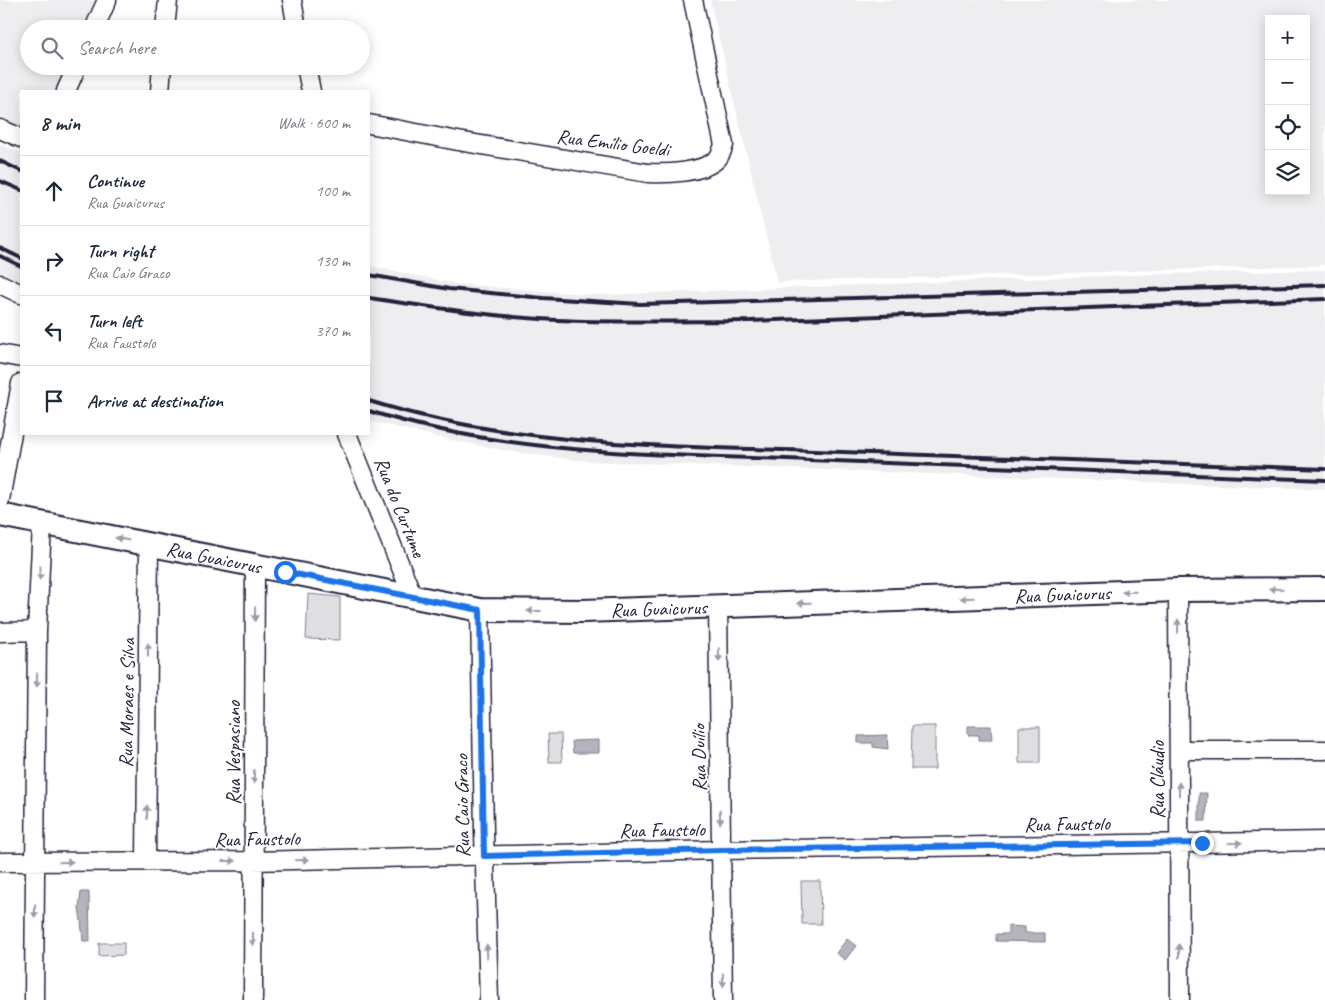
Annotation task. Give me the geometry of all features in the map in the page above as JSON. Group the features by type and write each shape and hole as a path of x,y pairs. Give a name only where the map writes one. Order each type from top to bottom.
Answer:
{"main road":[{"name":"Rua Guaicurus","path":"0,515 480,610 583,611 1178,590 1325,589"}],"street":[{"path":"98,20 107,0"},
{"path":"166,20 168,0"},
{"path":"292,0 295,20"},
{"name":"Rua Emílio Goeldi","path":"370,124 648,173 679,172 706,166 716,160 724,145 693,0"},
{"path":"66,90 73,75"},
{"path":"160,90 161,75"},
{"path":"308,75 311,90"},
{"path":"0,129 20,138"},
{"path":"0,284 20,294"},
{"path":"0,354 20,358"},
{"path":"0,500 20,388"},
{"name":"Rua do Curtume","path":"347,435 412,597"},
{"path":"34,1000 37,631 42,524"},
{"name":"Rua Moraes e Silva","path":"146,861 149,544"},
{"name":"Rua Vespasiano","path":"253,1000 255,566"},
{"name":"Rua Cláudio","path":"1178,590 1180,1000"},
{"name":"Rua Duílio","path":"718,606 723,1000"},
{"name":"Rua Caio Graco","path":"480,610 484,856 489,1000"},
{"path":"0,632 37,631"},
{"path":"1179,750 1325,750"},
{"name":"Rua Faustolo","path":"0,862 254,861 721,850 1325,841"}],"shaded area":[{"path":"0,0 104,0 95,20 20,20 20,75 69,75 62,90 20,90 20,130 0,121"},
{"path":"710,0 1325,0 1325,265 777,282"},
{"path":"0,144 20,153 20,282 0,272"},
{"path":"370,266 457,284 595,295 1160,274 1325,270 1325,489 585,461 500,450 370,421"},
{"path":"308,594 340,597 340,640 306,639"},
{"path":"912,726 935,726 935,769 911,769"},
{"path":"968,726 991,726 992,740 979,740 979,735 968,735"},
{"path":"1019,727 1040,727 1040,763 1019,763"},
{"path":"548,734 561,734 562,762 549,762"},
{"path":"887,735 888,749 873,747 873,743 858,743 858,736"},
{"path":"599,740 599,753 573,753 572,741"},
{"path":"1199,793 1207,793 1206,821 1199,821"},
{"path":"801,881 820,881 821,924 802,924"},
{"path":"81,892 89,892 90,941 83,941 79,908"},
{"path":"1008,926 1025,927 1025,933 1045,933 1045,942 996,941 996,934 1008,934"},
{"path":"847,939 856,946 845,960 836,953"},
{"path":"99,943 124,943 124,955 99,956"}],"railway":[{"path":"0,161 20,171"},
{"path":"0,181 20,190"},
{"path":"0,248 20,258"},
{"path":"0,256 20,266"},
{"path":"370,275 449,289 543,298 640,304 1325,285"},
{"path":"370,298 510,317 629,322 750,321 1325,299"},
{"path":"370,401 423,416 478,427 533,435 645,445 1325,469"},
{"path":"370,411 422,426 477,437 531,445 642,454 1325,480"}],"route":[{"path":"285,572 480,610 484,856 721,850 1202,843"}]}
